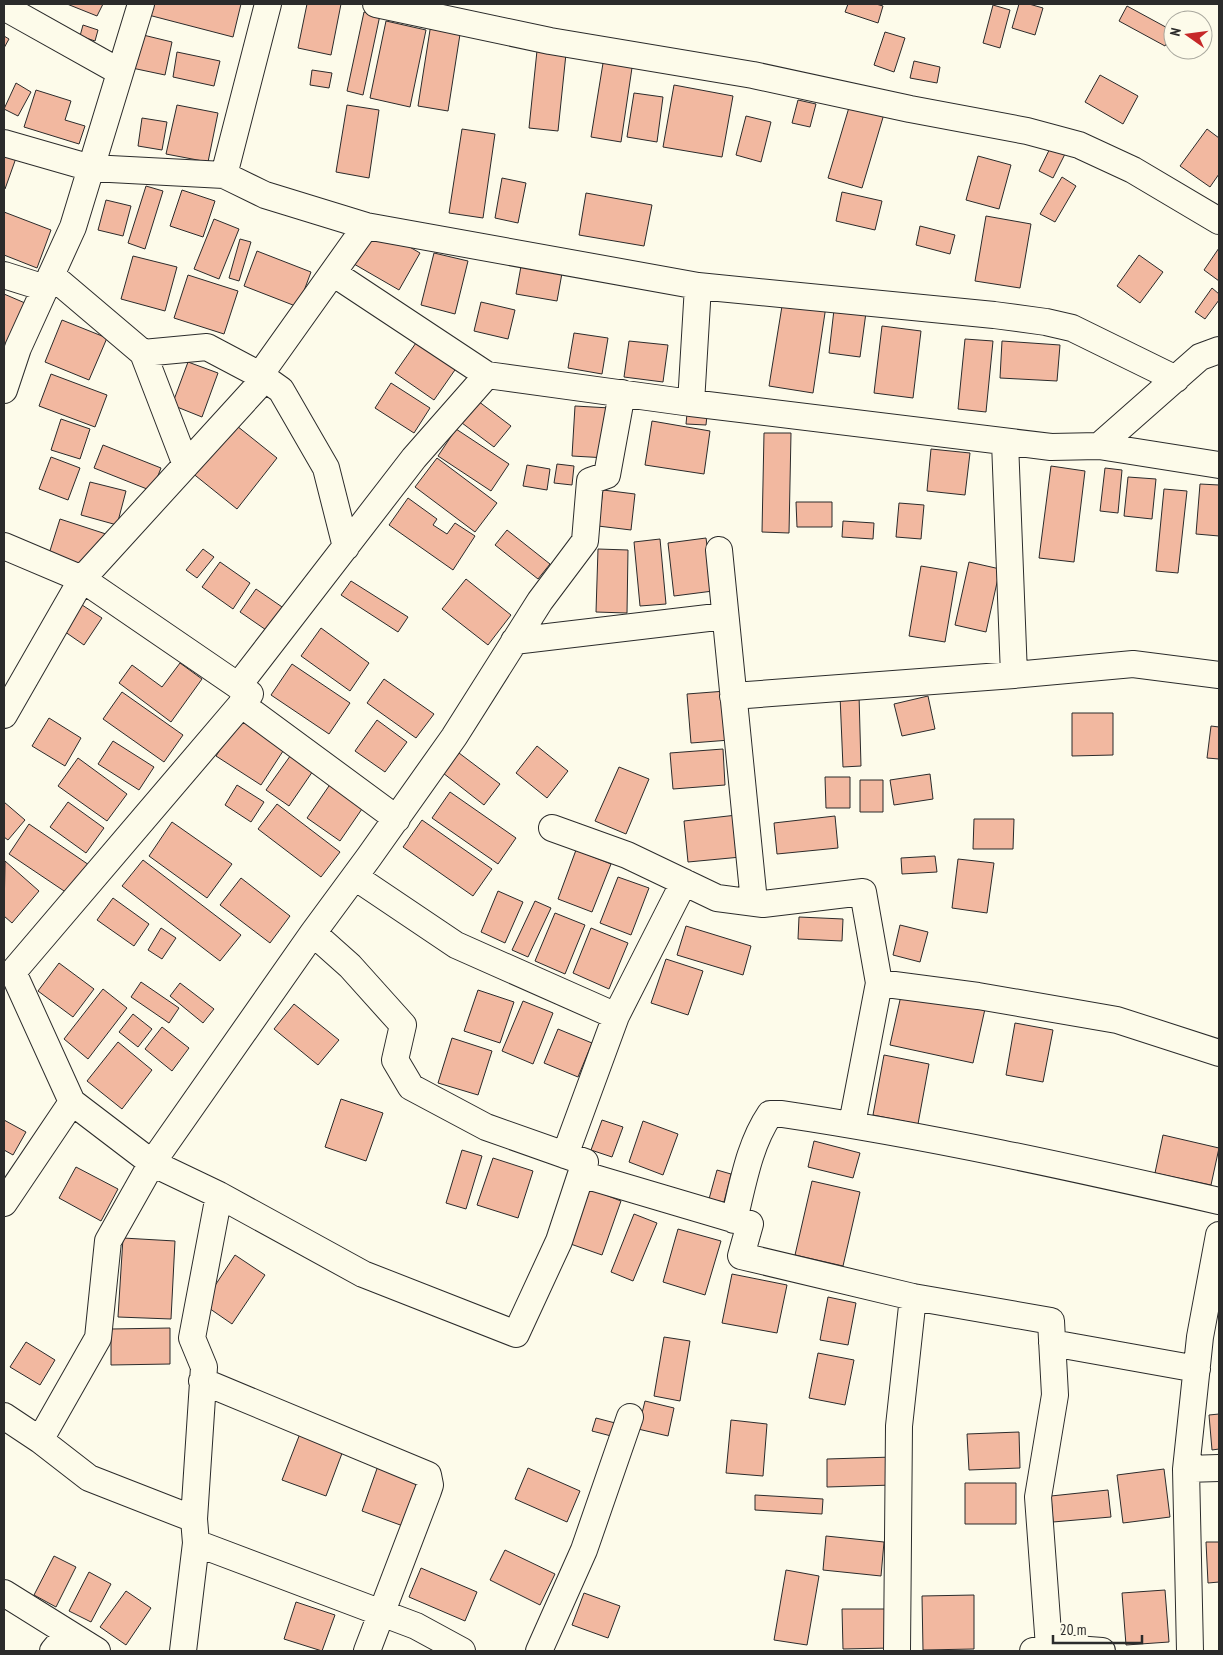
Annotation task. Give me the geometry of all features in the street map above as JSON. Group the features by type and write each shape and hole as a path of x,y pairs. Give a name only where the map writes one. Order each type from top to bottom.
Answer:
{"street":[{"path":"4,390 18,348 73,227 141,4"},
{"path":"224,175 268,4"},
{"path":"376,4 550,41 753,75 910,109 1035,133 1079,145 1133,170 1219,221"},
{"path":"4,7 120,72"},
{"path":"4,143 90,168 224,175 265,196 366,226 698,286 994,314 1046,322 1072,328 1176,379"},
{"path":"4,715 82,579 258,387 260,375 366,226"},
{"path":"333,273 487,375 691,403 1052,448 1099,446 1219,465"},
{"path":"4,275 48,281 143,353 186,465"},
{"path":"691,403 698,286"},
{"path":"143,353 207,347 260,375 281,390 326,468 346,547"},
{"path":"1099,446 1200,357 1219,350"},
{"path":"487,375 414,458 346,547 240,695 8,966 72,1102 152,1163 219,1195 363,1274 516,1334 559,1241 573,1164 616,1016 684,882"},
{"path":"40,1440 98,1338 108,1241 152,1163 313,933 454,737 540,602 585,541 590,481 607,475 622,393"},
{"path":"1006,442 1014,675"},
{"path":"4,546 82,579 240,695 397,818"},
{"path":"719,550 754,902"},
{"path":"514,641 725,616"},
{"path":"733,696 1133,664 1219,675"},
{"path":"552,828 627,855 717,898 763,904 863,892 879,984 852,1124"},
{"path":"355,877 456,945 616,1016"},
{"path":"313,933 350,966 403,1025 394,1060 411,1086 486,1127 573,1164 750,1224 741,1256 914,1297 1051,1321 1055,1395 1038,1497 1043,1650 1102,1651"},
{"path":"879,984 978,996 1117,1020 1219,1053"},
{"path":"4,1203 11,1175 72,1102"},
{"path":"734,1220 751,1151 761,1127 770,1114 852,1124 1039,1160 1219,1201"},
{"path":"183,1651 195,1531 204,1367 192,1338 219,1195"},
{"path":"1190,1651 1186,1469 1200,1337 1216,1272 1219,1235"},
{"path":"897,1651 899,1426 914,1297"},
{"path":"1052,1343 1197,1369"},
{"path":"202,1381 428,1475 430,1485 428,1491 367,1651"},
{"path":"4,1416 40,1440 89,1478 195,1531 381,1613 416,1626 462,1651"},
{"path":"539,1651 584,1550 630,1417"},
{"path":"1186,1469 1219,1468"},
{"path":"4,1593 60,1642 97,1651"}],"building":[{"path":"67,4 103,4 97,16"},
{"path":"135,4 241,4 233,37 133,11"},
{"path":"307,4 341,4 331,55 298,48"},
{"path":"848,4 876,4 883,6 878,23 845,12"},
{"path":"1019,4 1029,4 1043,8 1035,35 1012,28"},
{"path":"993,5 1010,10 1000,48 983,43"},
{"path":"1127,6 1163,26 1163,45 1119,21"},
{"path":"433,11 463,15 448,111 418,106"},
{"path":"364,12 380,15 363,95 347,91"},
{"path":"386,21 426,30 410,107 370,98"},
{"path":"83,25 98,30 95,41 80,36"},
{"path":"885,32 905,38 894,72 874,65"},
{"path":"139,34 172,42 165,75 132,68"},
{"path":"4,36 9,39 4,48"},
{"path":"538,41 567,44 558,131 529,128"},
{"path":"177,52 220,61 214,86 173,77"},
{"path":"604,57 633,61 621,142 591,137"},
{"path":"914,61 940,67 937,83 910,78"},
{"path":"312,70 332,73 329,88 310,85"},
{"path":"1100,75 1138,96 1123,124 1085,102"},
{"path":"16,83 31,92 18,116 4,109"},
{"path":"674,85 733,96 722,157 663,147"},
{"path":"36,90 71,101 65,120 85,126 79,144 24,127"},
{"path":"634,93 663,97 657,142 627,137"},
{"path":"798,100 816,104 810,127 792,123"},
{"path":"850,104 884,114 862,188 828,178"},
{"path":"177,105 218,113 208,162 166,154"},
{"path":"347,105 379,110 369,178 336,172"},
{"path":"746,116 771,122 761,162 736,155"},
{"path":"142,118 167,122 162,150 138,146"},
{"path":"462,129 495,134 483,218 449,213"},
{"path":"1207,129 1219,138 1219,174 1210,187 1180,166"},
{"path":"1054,140 1069,146 1053,178 1039,171"},
{"path":"4,154 16,158 5,189 4,189"},
{"path":"978,156 1011,165 999,209 966,200"},
{"path":"1062,177 1076,186 1055,222 1040,214"},
{"path":"502,178 526,183 518,223 495,218"},
{"path":"146,186 163,191 145,249 128,243"},
{"path":"182,190 215,201 203,237 170,226"},
{"path":"842,192 882,201 875,230 836,221"},
{"path":"586,193 652,205 644,246 579,235"},
{"path":"106,200 131,206 123,236 98,230"},
{"path":"4,212 51,230 37,268 4,255"},
{"path":"986,216 1031,224 1020,288 975,281"},
{"path":"214,219 239,229 219,279 194,269"},
{"path":"920,226 955,235 950,254 916,245"},
{"path":"375,227 420,253 399,290 354,264"},
{"path":"240,239 251,242 239,281 229,278"},
{"path":"1219,248 1219,281 1204,270"},
{"path":"257,251 311,272 298,307 244,286"},
{"path":"434,253 468,261 455,314 421,305"},
{"path":"523,255 564,262 557,301 516,294"},
{"path":"1139,255 1163,272 1140,303 1117,286"},
{"path":"133,256 177,267 165,311 121,299"},
{"path":"188,275 238,291 224,334 174,318"},
{"path":"1212,288 1219,294 1219,300 1205,319 1195,312"},
{"path":"4,294 25,303 9,345 4,343"},
{"path":"783,300 826,306 813,393 769,386"},
{"path":"835,301 867,305 860,357 829,353"},
{"path":"481,302 515,310 508,339 474,331"},
{"path":"62,320 107,338 89,380 45,362"},
{"path":"882,326 921,331 913,398 874,393"},
{"path":"574,333 608,338 602,374 568,368"},
{"path":"965,339 993,341 986,412 958,409"},
{"path":"418,340 457,367 434,400 395,373"},
{"path":"629,341 668,345 663,382 624,377"},
{"path":"1002,341 1060,345 1057,381 1000,378"},
{"path":"188,362 218,373 202,417 172,405"},
{"path":"51,374 107,395 95,427 39,406"},
{"path":"391,383 430,408 414,433 375,408"},
{"path":"478,401 511,426 494,447 462,423"},
{"path":"575,406 610,408 607,458 572,456"},
{"path":"687,414 707,415 706,425 686,424"},
{"path":"61,419 90,429 80,459 51,450"},
{"path":"652,421 710,431 704,474 645,465"},
{"path":"232,422 277,458 237,509 191,472"},
{"path":"456,429 509,464 491,491 438,456"},
{"path":"764,433 791,433 789,533 762,532"},
{"path":"103,445 161,468 152,491 94,468"},
{"path":"931,449 970,453 965,495 927,491"},
{"path":"51,457 80,468 68,500 39,489"},
{"path":"437,458 497,503 475,532 415,487"},
{"path":"557,464 574,466 572,485 554,483"},
{"path":"527,465 550,469 547,490 523,486"},
{"path":"1051,466 1085,471 1074,562 1039,558"},
{"path":"1105,468 1122,470 1118,513 1100,511"},
{"path":"1128,477 1156,479 1152,519 1124,516"},
{"path":"90,482 126,491 117,525 81,515"},
{"path":"1200,484 1219,485 1219,536 1196,534"},
{"path":"1164,489 1187,491 1178,573 1156,571"},
{"path":"603,490 635,494 631,530 598,526"},
{"path":"408,498 437,519 433,525 447,534 455,523 475,536 453,570 389,525"},
{"path":"796,502 832,502 832,527 797,527"},
{"path":"899,503 924,505 921,539 896,537"},
{"path":"60,519 109,535 97,573 48,557"},
{"path":"843,521 874,523 873,539 842,537"},
{"path":"507,530 550,564 538,579 495,545"},
{"path":"706,538 713,591 674,596 668,543"},
{"path":"660,539 666,604 640,606 634,542"},
{"path":"203,549 214,557 197,578 186,570"},
{"path":"598,549 628,550 627,613 596,612"},
{"path":"220,562 250,583 233,609 202,587"},
{"path":"969,562 1000,569 986,632 955,625"},
{"path":"921,566 957,572 945,642 909,636"},
{"path":"466,579 511,615 488,645 442,609"},
{"path":"351,581 408,617 398,632 341,595"},
{"path":"256,589 285,609 269,632 240,612"},
{"path":"76,601 102,618 84,645 58,627"},
{"path":"321,628 369,663 350,691 301,656"},
{"path":"180,663 202,679 171,722 119,683 132,665 162,687"},
{"path":"292,664 350,703 329,734 271,695"},
{"path":"384,679 434,714 416,738 367,703"},
{"path":"726,691 730,740 691,743 687,694"},
{"path":"122,692 183,735 164,762 103,719"},
{"path":"859,695 861,766 843,767 840,696"},
{"path":"928,696 935,729 902,736 894,704"},
{"path":"1072,713 1113,713 1113,755 1072,756"},
{"path":"49,718 81,738 65,766 32,746"},
{"path":"240,719 285,748 261,785 216,756"},
{"path":"377,720 407,742 385,772 355,751"},
{"path":"1211,726 1219,727 1219,759 1207,758"},
{"path":"113,741 154,767 139,790 98,764"},
{"path":"537,746 568,771 547,798 516,773"},
{"path":"723,749 725,785 673,789 670,753"},
{"path":"293,752 315,768 289,806 266,790"},
{"path":"459,753 500,784 484,805 443,773"},
{"path":"78,758 127,794 107,821 58,786"},
{"path":"619,767 649,779 626,834 595,821"},
{"path":"930,774 933,799 894,805 890,780"},
{"path":"825,777 850,777 850,808 826,808"},
{"path":"860,780 883,780 883,812 860,812"},
{"path":"331,783 364,806 340,841 307,818"},
{"path":"237,785 264,802 251,822 225,805"},
{"path":"450,792 516,838 498,864 432,818"},
{"path":"4,802 25,820 8,840 4,837"},
{"path":"68,802 104,828 86,853 50,827"},
{"path":"277,804 340,852 321,877 258,829"},
{"path":"737,815 741,857 688,862 684,821"},
{"path":"835,816 838,848 777,854 774,823"},
{"path":"974,819 1014,819 1013,849 973,849"},
{"path":"422,820 492,869 473,896 403,847"},
{"path":"172,822 232,864 207,898 149,856"},
{"path":"29,824 92,867 73,897 9,854"},
{"path":"576,850 611,864 592,912 558,899"},
{"path":"935,856 937,872 902,874 901,858"},
{"path":"958,859 994,863 987,913 952,908"},
{"path":"143,860 241,935 220,961 122,886"},
{"path":"5,861 39,891 12,923 4,916"},
{"path":"618,877 649,888 631,935 600,923"},
{"path":"241,878 290,916 270,943 220,905"},
{"path":"498,891 523,902 505,943 481,932"},
{"path":"113,898 149,924 134,946 97,920"},
{"path":"535,901 551,908 528,957 512,950"},
{"path":"555,913 585,925 565,974 535,961"},
{"path":"799,917 843,919 842,941 798,939"},
{"path":"900,925 928,932 920,962 893,955"},
{"path":"686,926 751,946 743,975 677,955"},
{"path":"161,928 176,938 162,959 148,950"},
{"path":"591,928 628,943 609,989 573,973"},
{"path":"666,959 703,971 688,1015 651,1003"},
{"path":"59,963 94,989 73,1017 38,991"},
{"path":"141,982 179,1008 169,1023 131,997"},
{"path":"180,983 214,1009 203,1023 170,996"},
{"path":"103,989 127,1008 88,1059 64,1039"},
{"path":"478,990 514,1002 500,1043 464,1031"},
{"path":"902,991 985,1009 973,1063 890,1045"},
{"path":"523,1001 553,1013 533,1064 502,1051"},
{"path":"294,1004 339,1040 318,1065 274,1029"},
{"path":"133,1014 152,1029 138,1047 119,1032"},
{"path":"1015,1023 1053,1030 1043,1082 1006,1075"},
{"path":"162,1027 189,1048 172,1071 145,1049"},
{"path":"558,1029 592,1043 578,1077 544,1063"},
{"path":"452,1038 492,1051 478,1095 438,1083"},
{"path":"118,1042 152,1070 122,1109 87,1081"},
{"path":"884,1055 929,1064 918,1124 873,1115"},
{"path":"341,1099 383,1113 366,1161 325,1147"},
{"path":"4,1120 26,1132 13,1155 4,1150"},
{"path":"602,1120 623,1127 612,1157 591,1150"},
{"path":"643,1121 678,1134 663,1175 629,1162"},
{"path":"1163,1135 1219,1148 1211,1185 1155,1173"},
{"path":"814,1141 860,1153 853,1178 808,1167"},
{"path":"462,1150 482,1156 466,1209 446,1203"},
{"path":"493,1158 533,1171 518,1218 477,1205"},
{"path":"76,1167 118,1189 101,1221 59,1198"},
{"path":"717,1170 731,1174 724,1202 709,1199"},
{"path":"812,1181 860,1192 843,1266 795,1255"},
{"path":"585,1187 621,1201 602,1255 565,1242"},
{"path":"634,1214 657,1223 633,1281 611,1272"},
{"path":"678,1229 721,1241 705,1295 663,1282"},
{"path":"123,1238 175,1241 171,1319 118,1317"},
{"path":"235,1255 265,1275 232,1324 203,1304"},
{"path":"732,1274 787,1285 777,1333 722,1323"},
{"path":"828,1297 856,1303 848,1345 820,1340"},
{"path":"170,1328 170,1364 111,1365 111,1329"},
{"path":"664,1337 690,1341 680,1401 654,1396"},
{"path":"26,1342 55,1360 40,1385 10,1367"},
{"path":"818,1353 854,1360 845,1405 809,1398"},
{"path":"645,1401 674,1408 668,1436 638,1429"},
{"path":"1219,1414 1219,1449 1212,1450 1209,1415"},
{"path":"596,1418 619,1424 615,1437 592,1431"},
{"path":"731,1420 767,1424 763,1476 726,1473"},
{"path":"301,1431 344,1448 326,1496 282,1480"},
{"path":"1019,1432 1020,1468 969,1470 967,1434"},
{"path":"893,1457 893,1485 827,1487 827,1459"},
{"path":"379,1463 420,1478 403,1526 362,1511"},
{"path":"528,1468 580,1491 567,1522 515,1499"},
{"path":"1164,1469 1170,1517 1123,1523 1117,1475"},
{"path":"965,1483 1016,1483 1016,1524 965,1524"},
{"path":"1108,1490 1111,1517 1053,1522 1051,1496"},
{"path":"755,1495 823,1499 822,1514 755,1510"},
{"path":"826,1536 884,1542 881,1576 823,1570"},
{"path":"1206,1542 1219,1542 1219,1582 1208,1583"},
{"path":"505,1550 555,1574 540,1605 490,1580"},
{"path":"54,1556 76,1567 56,1607 34,1595"},
{"path":"421,1568 477,1592 465,1621 409,1597"},
{"path":"786,1570 819,1576 807,1645 774,1640"},
{"path":"89,1572 111,1584 91,1622 69,1611"},
{"path":"1165,1590 1169,1642 1126,1645 1122,1593"},
{"path":"126,1591 151,1608 126,1645 100,1627"},
{"path":"584,1593 620,1606 608,1638 572,1625"},
{"path":"974,1595 974,1649 923,1650 922,1596"},
{"path":"296,1602 335,1615 322,1651 284,1639"},
{"path":"842,1609 890,1609 890,1648 843,1649"}]}
